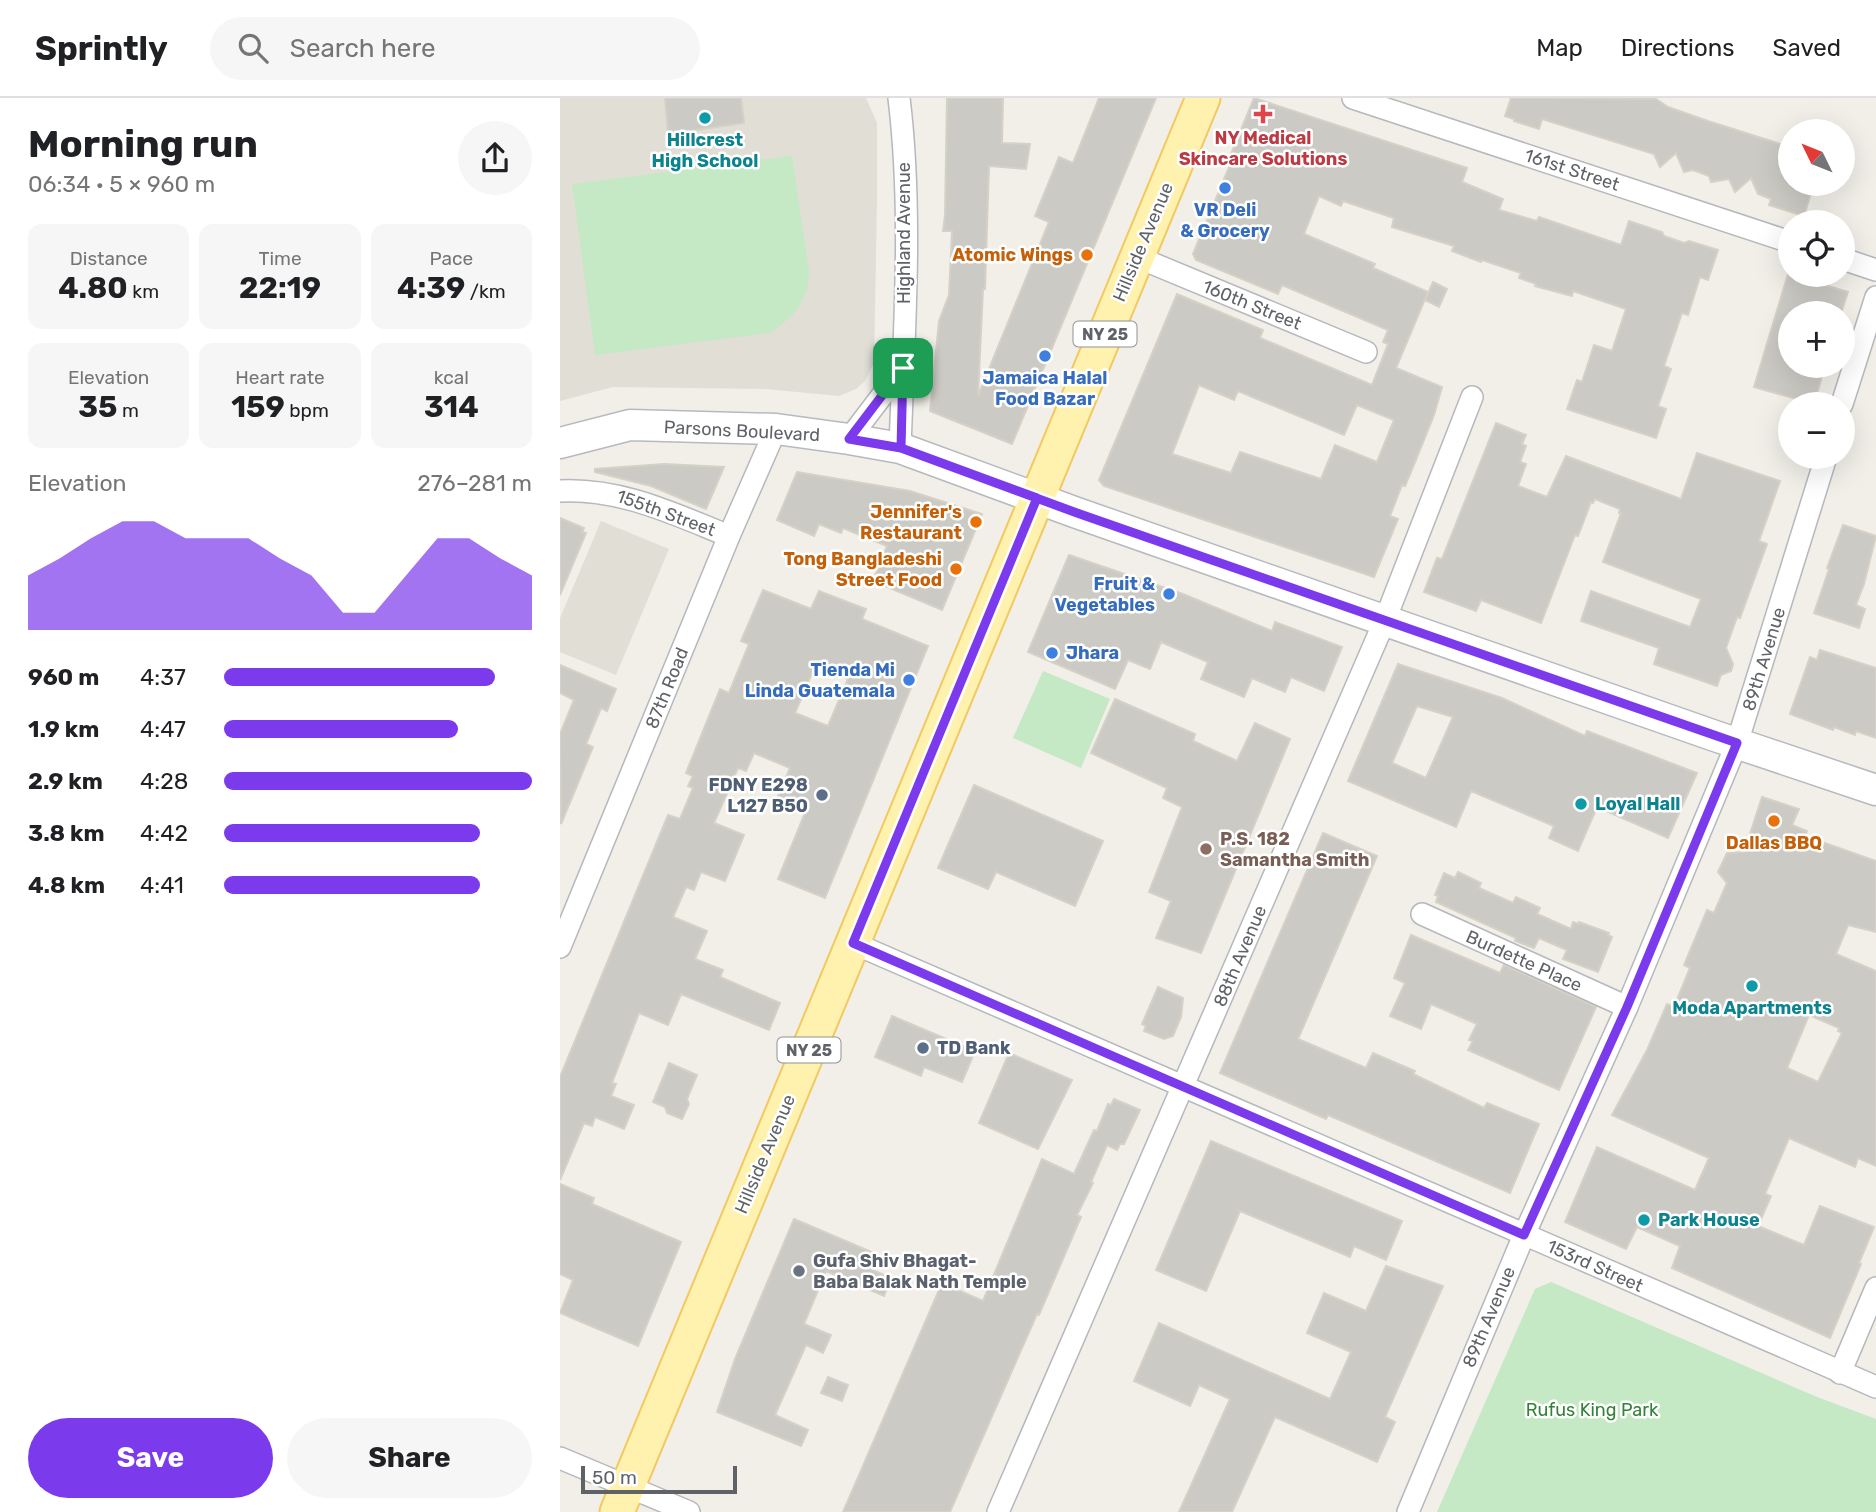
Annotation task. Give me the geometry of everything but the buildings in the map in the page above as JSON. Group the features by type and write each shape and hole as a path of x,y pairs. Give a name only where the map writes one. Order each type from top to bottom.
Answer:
{"main road":[{"name":"Hillside Avenue","path":"622,1499 1203,98"}],"street":[{"name":"Highland Avenue","path":"899,98 903,133 905,221 901,448"},
{"name":"161st Street","path":"1353,98 1778,238"},
{"name":"160th Street","path":"1137,257 1366,352"},
{"path":"1855,263 1876,270"},
{"path":"1846,392 1876,297"},
{"path":"849,439 903,368"},
{"name":"88th Avenue","path":"998,1512 1385,620 1472,397"},
{"name":"Parsons Boulevard","path":"560,443 630,425 776,429 901,448 1037,498 1876,790"},
{"name":"87th Road","path":"560,947 729,536 776,429"},
{"name":"89th Avenue","path":"1408,1512 1524,1235 1627,1007 1737,743 1822,469"},
{"name":"155th Street","path":"560,491 595,491 633,498 729,536"},
{"name":"Burdette Place","path":"1422,914 1627,1007"},
{"name":"153rd Street","path":"853,943 1876,1387"},
{"path":"1840,1373 1876,1289"},
{"path":"560,1458 622,1499 690,1512"}],"shaded area":[{"path":"560,98 866,98 877,123 877,199 874,363 865,381 856,389 839,396 765,389 613,387 560,401"},
{"path":"601,521 669,549 616,675 560,652 560,618"}],"green space":[{"path":"792,156 809,271 806,291 793,314 770,333 595,355 572,184"},
{"path":"1043,671 1110,699 1081,768 1013,738"},
{"name":"Rufus King Park","path":"1551,1282 1817,1397 1876,1419 1876,1512 1437,1512 1535,1289"}],"place":[{"name":"NY Medical Skincare Solutions","path":"1263,114"},
{"name":"Hillcrest High School","path":"705,118"},
{"name":"VR Deli & Grocery","path":"1225,188"},
{"name":"Atomic Wings","path":"1087,255"},
{"name":"Jamaica Halal Food Bazar","path":"1045,356"},
{"name":"Jennifer's Restaurant","path":"976,522"},
{"name":"Tong Bangladeshi Street Food","path":"956,569"},
{"name":"Fruit & Vegetables","path":"1169,594"},
{"name":"Jhara","path":"1052,653"},
{"name":"Tienda Mi Linda Guatemala","path":"909,680"},
{"name":"FDNY E298 L127 B50","path":"822,795"},
{"name":"Loyal Hall","path":"1581,804"},
{"name":"Dallas BBQ","path":"1774,821"},
{"name":"P.S. 182 Samantha Smith","path":"1206,849"},
{"name":"Moda Apartments","path":"1752,986"},
{"name":"TD Bank","path":"923,1048"},
{"name":"Park House","path":"1644,1220"},
{"name":"Gufa Shiv Bhagat- Baba Balak Nath Temple","path":"799,1271"}],"route":[{"path":"903,368 849,439 901,448 1077,513 1737,743 1627,1007 1524,1235 853,943 1037,498 901,448 903,368"}]}
